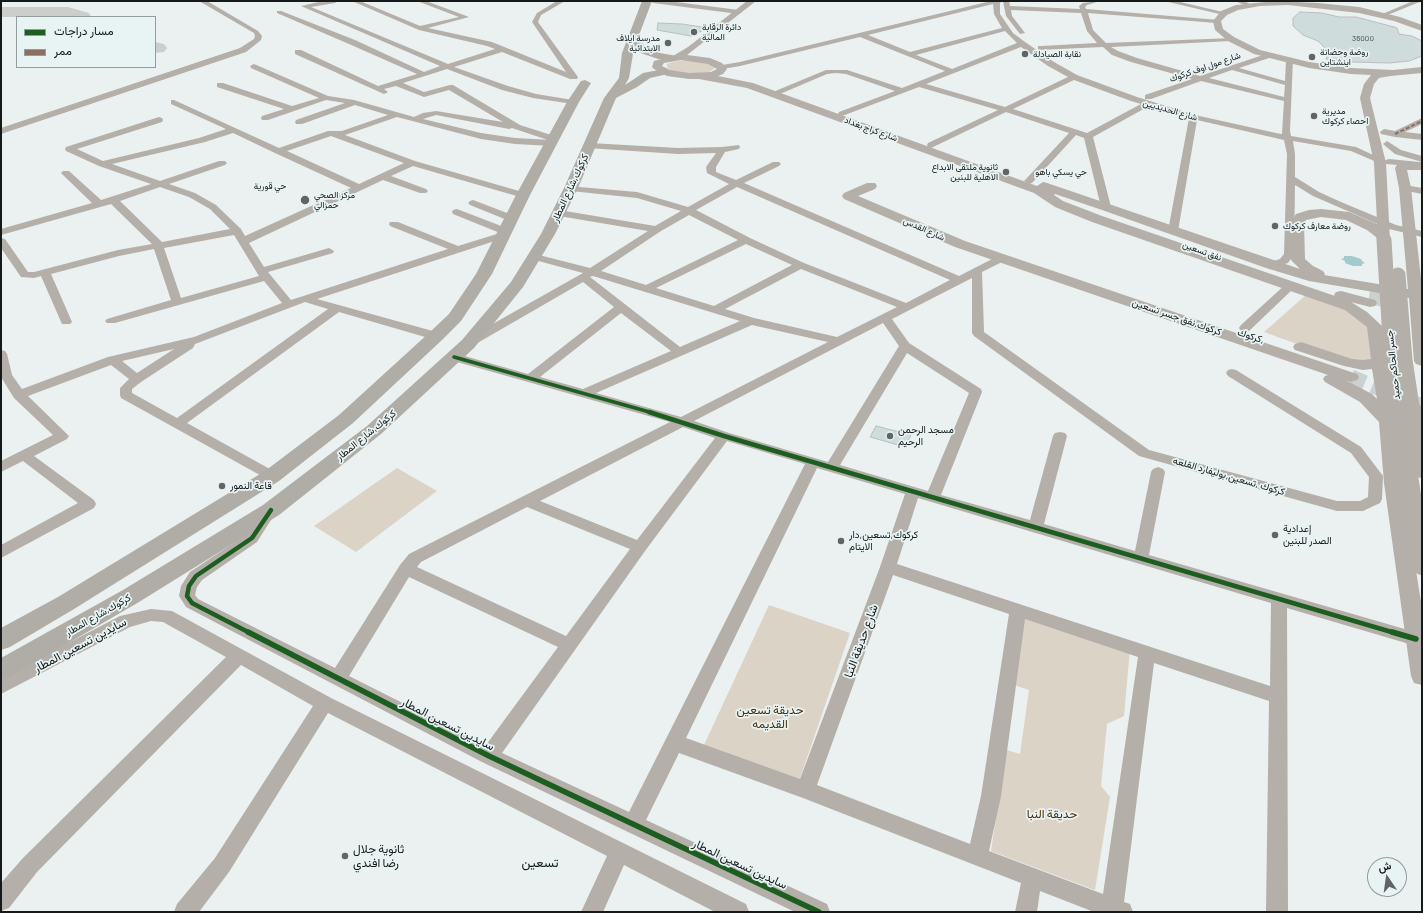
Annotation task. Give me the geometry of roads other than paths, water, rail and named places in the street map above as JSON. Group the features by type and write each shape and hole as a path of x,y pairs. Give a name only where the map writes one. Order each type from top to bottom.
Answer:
{"highway":[{"name":"كركوك,شارع المطار","path":"1,670 131,596 271,510 374,430 468,344 499,307 535,257 559,213 615,92 624,78 634,67 627,53 647,1"},
{"path":"634,35 639,47 642,50 658,56 675,58"},
{"path":"634,67 661,70"},
{"path":"615,92 633,85 647,75 661,70"},
{"path":"1,640 66,603 272,476 346,419 436,336 455,317 484,274 523,195 573,102 579,80"},
{"path":"387,381 387,389 393,393 402,395 416,392"},
{"path":"346,419 359,419 369,423 374,430"}],"main road":[{"path":"1384,162 1368,143 1365,98 1368,86 1367,78 1364,75 1290,61 1247,48 1231,40 1219,30 1217,21 1224,13 1249,5 1277,2 1318,3 1334,4 1384,15 1422,28"},
{"path":"722,68 720,72 715,74 681,76 661,70 657,63 675,58 691,49 739,12 755,3"},
{"path":"700,58 698,54 700,52 755,3"},
{"name":"شارع كراج بغداد","path":"675,58 700,58 710,61 739,77 777,92 931,145 1036,186"},
{"path":"1344,70 1397,72"},
{"path":"1368,86 1376,76 1397,72 1422,70"},
{"name":"شارع كراج بغداد","path":"701,76 749,85 1036,186"},
{"path":"1368,86 1376,97"},
{"path":"1381,119 1387,144 1384,162"},
{"name":"جسر الحاكم حميد","path":"1384,162 1384,241 1391,356 1402,439 1422,565"},
{"name":"جسر الحاكم حميد","path":"1384,162 1406,360 1422,468"},
{"path":"1422,165 1404,166 1401,168 1416,233 1422,361"},
{"path":"1036,186 1106,207 1270,265 1314,278 1419,295"},
{"path":"1036,186 1059,204 1097,219 1331,300 1362,315 1374,326 1380,363 1401,540 1422,676"},
{"name":"نفق تسعين","path":"1036,186 1244,266 1308,287 1369,300"},
{"name":"شارع القدس","path":"860,191 953,241 1007,256"},
{"path":"1351,284 1333,279 1308,269 1298,260 1297,224 1301,217 1309,214 1321,213 1336,214 1358,220 1377,231 1384,241"},
{"path":"1007,256 1052,263 1350,363 1363,365 1380,363"},
{"path":"1007,256 1024,269 1050,280 1332,379 1366,398 1386,413 1422,416"},
{"name":"كركوك,نفق جسر تسعين","path":"1007,256 1353,374"}],"street":[{"path":"1,131 237,52 252,45 257,40 259,36 256,32 202,1"},
{"path":"335,1 304,6 448,66 514,91 573,102"},
{"path":"355,1 420,29 489,44 579,80"},
{"path":"420,1 466,17 420,29"},
{"path":"530,14 551,1"},
{"path":"562,1 536,18 536,25 579,80"},
{"path":"653,1 739,12"},
{"path":"820,37 970,1"},
{"path":"722,68 998,1"},
{"name":"شارع الحديديين","path":"998,1 996,10 997,14 1006,29 1022,44 1074,77 1148,100 1354,149 1384,162 1422,165"},
{"path":"1097,1 1083,5 1083,11 1090,31 1104,45 1120,55 1138,62 1200,79 1288,100"},
{"path":"1167,1 1224,13"},
{"path":"1238,1 1249,5"},
{"path":"1384,15 1419,1"},
{"path":"1006,4 1217,21"},
{"name":"شارع الحديديين","path":"1006,4 1012,20 1020,31 1041,48 1078,69 1148,100 1193,117 1287,134 1351,143 1368,143"},
{"path":"279,12 352,42 422,74"},
{"path":"905,16 915,18 919,21"},
{"path":"910,54 1006,29"},
{"path":"531,30 545,37"},
{"path":"862,35 953,72"},
{"path":"1041,48 1231,40"},
{"path":"842,114 921,85 1022,44"},
{"path":"377,89 503,49"},
{"path":"298,52 384,92 299,122"},
{"name":"شارع مول اوف كركوك","path":"1088,136 1148,100 1200,79 1269,55"},
{"path":"710,61 735,57"},
{"path":"1270,265 1280,263 1288,257 1290,149 1287,134 1290,61"},
{"path":"1052,64 1064,62"},
{"path":"254,66 326,98 354,102 415,120 492,138 553,141"},
{"path":"1231,68 1289,84"},
{"path":"777,92 826,72 836,71 847,72 903,91"},
{"path":"931,145 1074,77"},
{"path":"396,83 424,95 450,87 518,127 553,141"},
{"path":"220,85 292,109"},
{"path":"921,85 1007,110 1088,136 1106,207"},
{"path":"265,118 326,98"},
{"path":"174,102 278,152 359,188"},
{"path":"415,120 426,115 436,113 518,127"},
{"path":"278,152 396,115"},
{"path":"1173,231 1193,117"},
{"path":"159,120 69,149 102,164 204,201 220,213 237,231 263,274 289,304"},
{"path":"1395,134 1422,121"},
{"path":"102,164 202,140 233,130"},
{"path":"1036,186 1074,132"},
{"path":"1384,132 1422,137"},
{"path":"337,134 412,163 523,195"},
{"path":"1387,144 1398,152 1422,159"},
{"path":"590,146 678,151 722,150 736,147"},
{"path":"722,150 711,167 710,171 714,174 959,280"},
{"path":"244,241 412,163"},
{"path":"1,232 113,200 222,164"},
{"path":"468,344 588,275 657,229 735,184 776,164"},
{"path":"66,173 99,204"},
{"path":"384,176 423,191"},
{"path":"1290,178 1316,194 1338,204 1385,224 1416,233"},
{"path":"571,188 637,195 660,200 690,211 746,240 800,265 906,307"},
{"path":"1405,188 1422,191"},
{"path":"113,200 158,244 177,302"},
{"path":"473,203 506,228"},
{"path":"457,212 506,228"},
{"path":"559,213 657,229"},
{"path":"394,224 456,249"},
{"path":"19,395 112,360 198,340 289,304 456,249 506,228"},
{"path":"1,241 25,276 158,244 237,231"},
{"path":"646,289 746,240"},
{"path":"111,321 177,302 329,251"},
{"path":"338,679 406,569 415,558 1007,256"},
{"path":"535,257 588,275 646,289 751,321 838,341"},
{"path":"715,310 800,265"},
{"name":"كركوك ,تسعين,بوليفارد القلعه","path":"977,271 978,333 1144,453 1337,506 1363,506 1375,499 1376,476 1356,450 1232,373"},
{"path":"45,272 66,322"},
{"path":"588,275 621,307 679,352"},
{"path":"1245,328 1290,286"},
{"path":"306,299 436,336"},
{"path":"530,379 621,307"},
{"path":"177,424 337,308"},
{"path":"885,318 905,346 976,392 933,497"},
{"path":"583,394 751,321"},
{"path":"198,340 137,378 126,388 126,395 272,476"},
{"path":"832,467 905,346"},
{"path":"1,354 3,376 19,395 62,436 1,467"},
{"path":"454,357 681,421 724,436 1416,639"},
{"path":"112,360 137,378"},
{"path":"489,756 640,547 724,436"},
{"path":"1036,527 1060,436"},
{"path":"2,550 89,504 24,455"},
{"path":"633,825 813,462"},
{"path":"1141,558 1158,472"},
{"name":"شارع حديقة النبا","path":"806,790 888,566 913,491"},
{"path":"527,501 640,547"},
{"name":"سايدين تسعين المطار","path":"271,510 252,538 196,576 189,586 187,596 192,604 489,756 819,912"},
{"path":"888,566 1278,697"},
{"path":"406,569 569,645"},
{"path":"1278,912 1279,599"},
{"path":"978,856 991,796 1018,610"},
{"name":"سايدين تسعين المطار","path":"1,686 117,624 143,616 158,615 172,618 325,703 738,912"},
{"path":"216,643 235,626"},
{"path":"675,743 806,790 1117,910 1147,653"},
{"path":"1,900 30,865 239,656"},
{"path":"185,912 222,865 325,703"},
{"path":"592,912 620,852"},
{"path":"1026,912 1032,878"}],"water":[{"path":"1344,256 1352,256 1361,259 1365,263 1362,264 1362,266 1353,266 1345,263 1345,261 1341,259 1344,258"}],"tunnel":[{"path":"1369,297 1422,304"},
{"path":"1351,377 1422,406"}],"place":[{"name":"دائرة الرقابة المالية","path":"694,32"},
{"name":"مدرسة ايلاف الابتدائية","path":"668,43"},
{"name":"نقابة الصيادلة","path":"1025,54"},
{"name":"روضة وحضانة اينشتاين","path":"1312,57"},
{"name":"مديرية احصاء كركوك","path":"1314,116"},
{"name":"ثانوية ملتقى الابداع الاهلية للبنين","path":"1006,172"},
{"name":"مركز الصحي حمزالي","path":"305,200"},
{"name":"روضة معارف كركوك","path":"1275,226"},
{"name":"مسجد الرحمن الرحيم","path":"890,436"},
{"name":"قاعة النمور","path":"222,486"},
{"name":"إعدادية الصدر للبنين","path":"1275,535"},
{"name":"كركوك,تسعين,دار الايتام","path":"841,541"},
{"name":"ثانوية جلال رضا افندي","path":"345,856"}],"district":[{"name":"حي يسكي باهو","path":"1061,172"},
{"name":"حي قورية","path":"270,186"},
{"name":"تسعین","path":"540,863"}],"park label":[{"name":"حديقة تسعين القديمه","path":"770,717"},
{"name":"حديقة النبا","path":"1052,814"}]}
